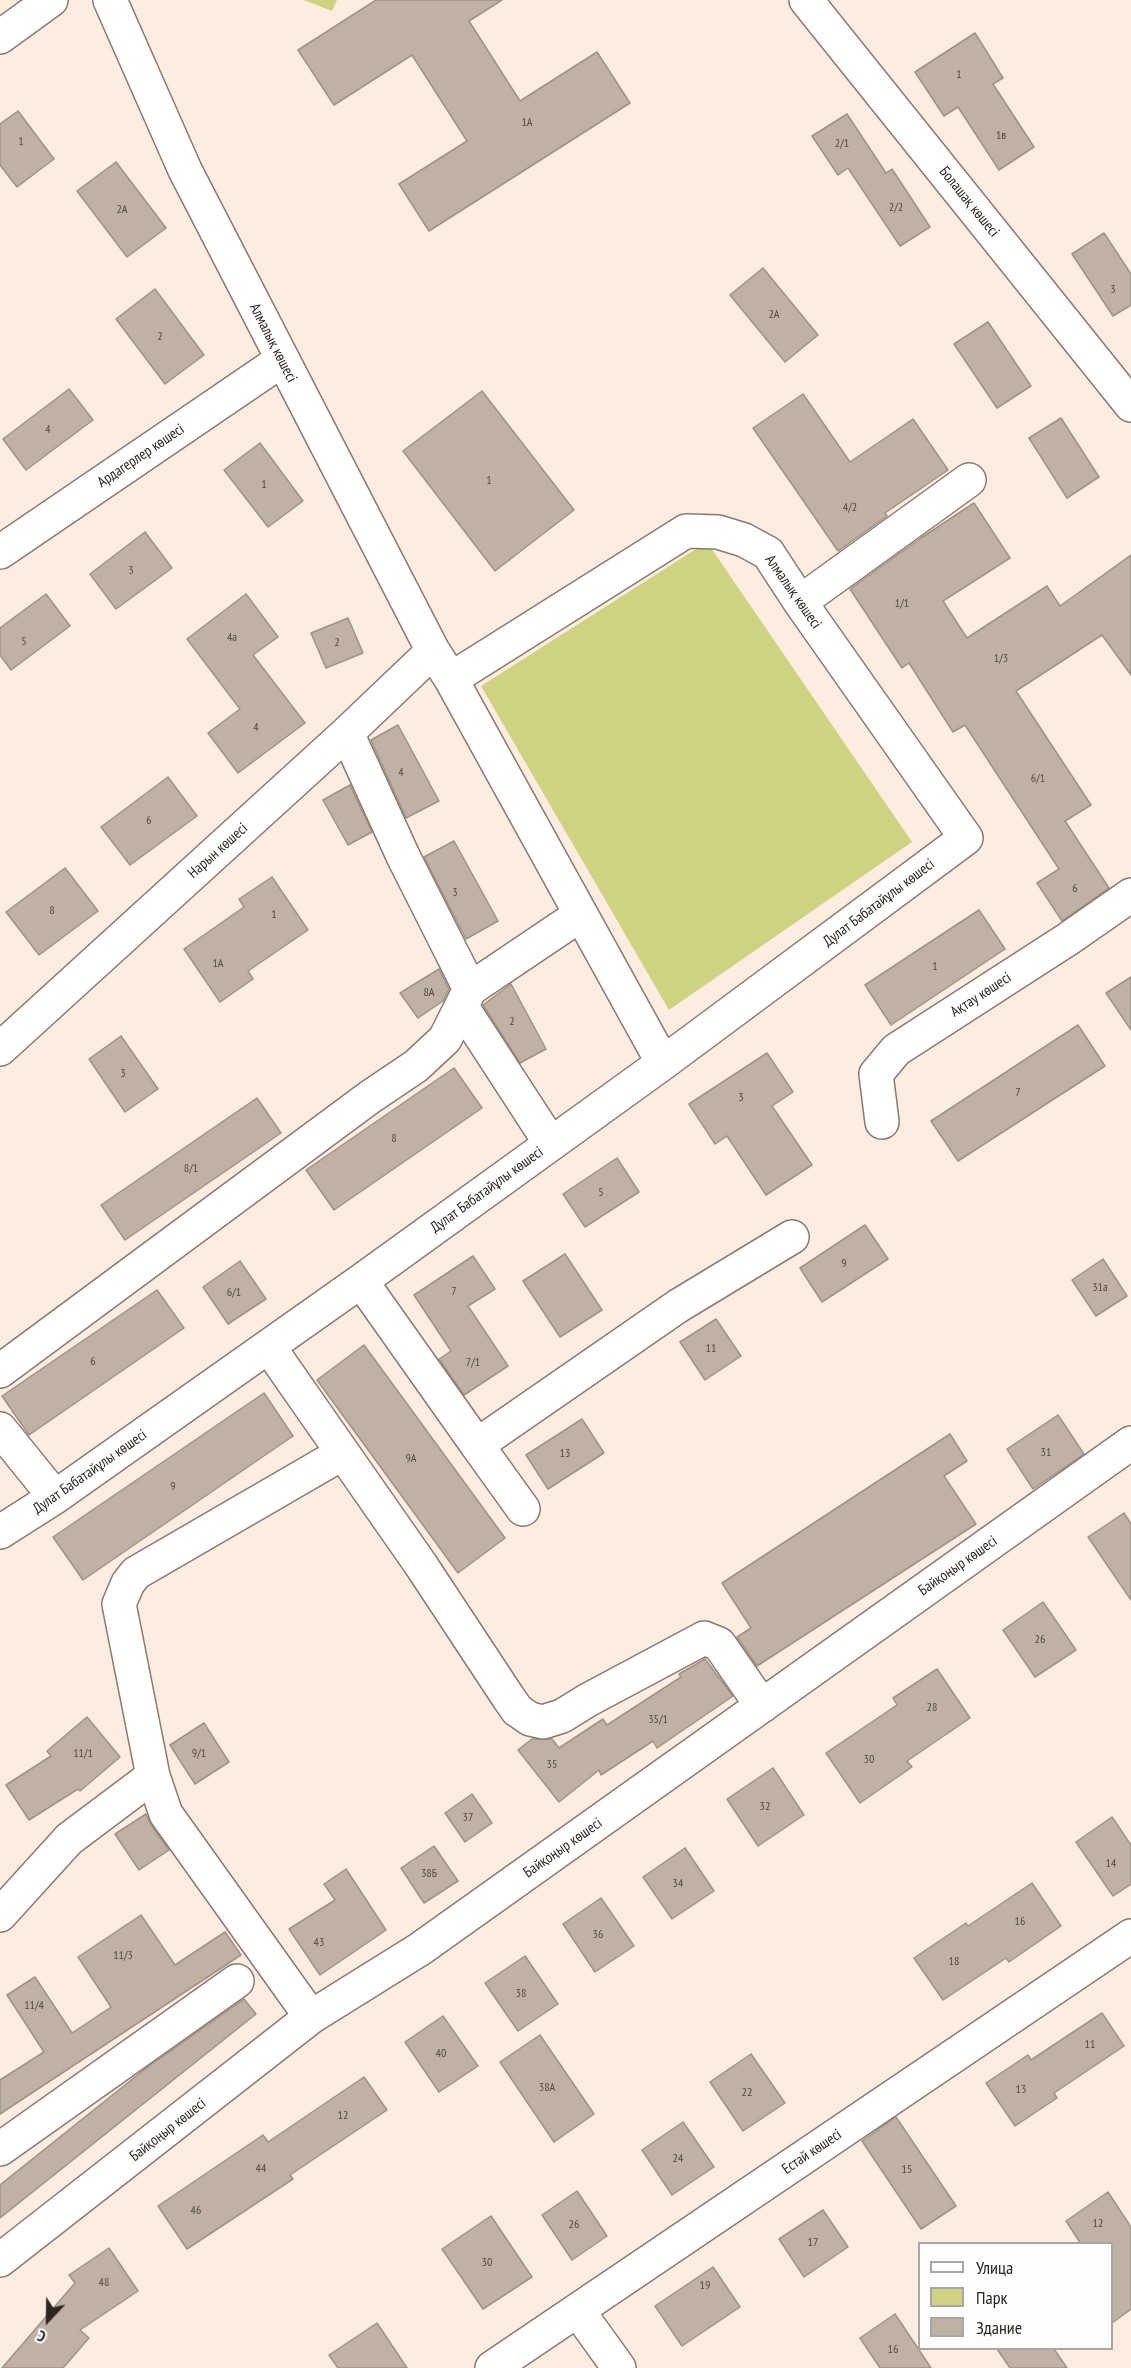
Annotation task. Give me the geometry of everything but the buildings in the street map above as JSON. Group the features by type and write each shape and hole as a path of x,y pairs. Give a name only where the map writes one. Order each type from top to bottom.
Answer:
{"street":[{"path":"0,37 51,0"},
{"name":"Алмалық көшесі","path":"110,0 185,170 433,651 451,679 663,1063"},
{"name":"Болашақ көшесі","path":"806,0 1131,405"},
{"name":"Ардагерлер көшесі","path":"0,552 282,360"},
{"path":"800,603 969,480"},
{"name":"Алмалық көшесі","path":"451,679 686,531 718,532 744,540 768,553 800,603 966,838"},
{"name":"Нарын көшесі","path":"0,1049 347,733 433,651"},
{"path":"347,733 466,998 551,1144"},
{"name":"Дулат Бабатайұлы көшесі","path":"0,1532 54,1497 361,1281 663,1063 966,838"},
{"name":"Ақтау көшесі","path":"882,1122 876,1074 896,1050 1068,939 1131,895"},
{"path":"0,1371 351,1111 416,1066 445,1039 466,998 580,915"},
{"path":"477,1445 678,1306 792,1237"},
{"path":"361,1281 523,1509"},
{"path":"269,1347 421,1565 517,1710 530,1719 543,1722 562,1716 704,1638 719,1644 762,1706"},
{"path":"0,1429 54,1497"},
{"name":"Байқоңыр көшесі","path":"0,2260 311,2017 420,1949 1131,1443"},
{"path":"311,2017 166,1814 153,1776 119,1604 128,1583 136,1573 343,1453"},
{"path":"0,1915 69,1839 153,1776"},
{"name":"Естай көшесі","path":"492,2368 1131,1936"},
{"path":"0,2149 237,1981"},
{"path":"578,2311 619,2368"}],"green space":[{"path":"304,0 337,0 332,11"},
{"path":"707,542 912,842 669,1010 481,686"}]}
